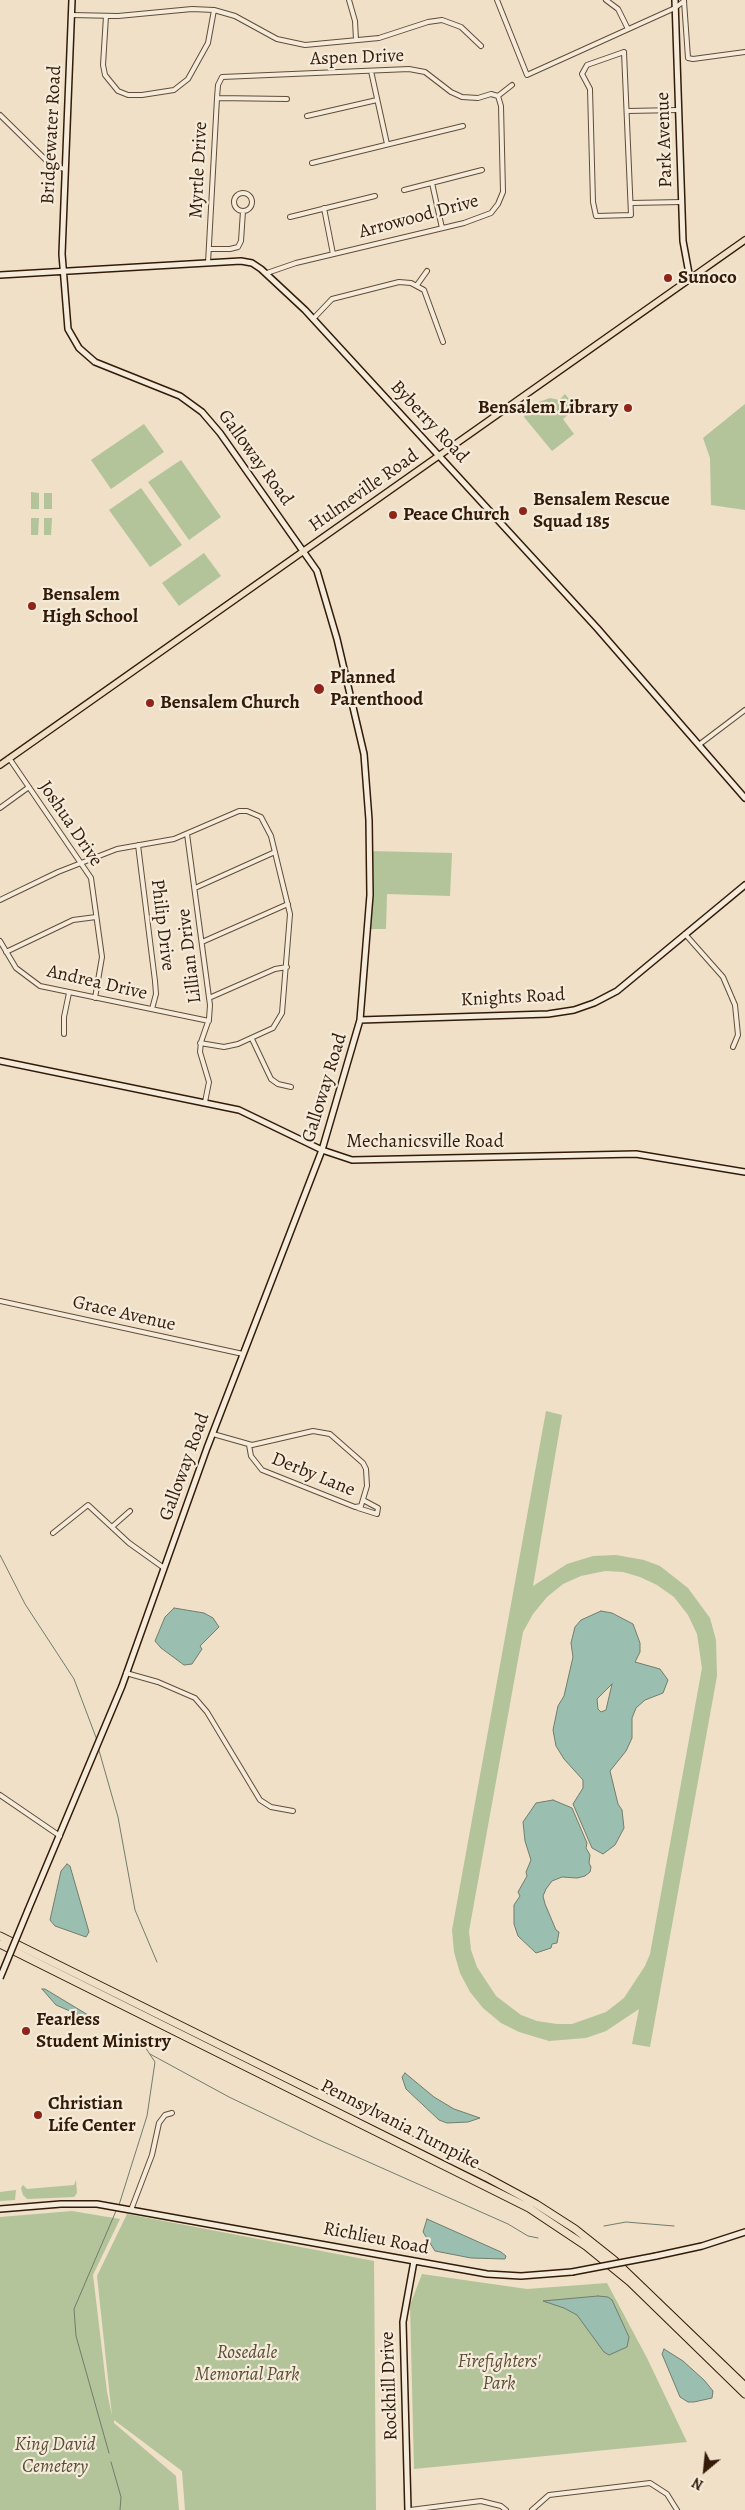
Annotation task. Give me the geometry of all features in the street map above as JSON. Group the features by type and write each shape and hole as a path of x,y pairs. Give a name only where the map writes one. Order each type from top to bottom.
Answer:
{"highway":[{"name":"Pennsylvania Turnpike","path":"0,1936 486,2177 536,2204 575,2230 621,2265 745,2386"},
{"name":"Pennsylvania Turnpike","path":"0,1944 529,2208 586,2246 630,2282 745,2394"}],"main road":[{"name":"Bridgewater Road","path":"62,271 72,0"},
{"name":"Park Avenue","path":"674,0 685,259 690,279"},
{"name":"Hulmeville Road","path":"0,764 745,240"},
{"name":"Byberry Road","path":"0,275 247,262 267,273 312,318 597,628 700,744 745,798"},
{"name":"Galloway Road","path":"0,1979 126,1673 213,1434 322,1150 360,1020 370,895 366,766 328,604 317,571 220,433 202,412 180,396 94,362 79,348 68,329 62,271"},
{"name":"Knights Road","path":"360,1020 548,1014 574,1010 594,1003 617,991 745,885"},
{"name":"Mechanicsville Road","path":"0,1061 206,1102 245,1112 338,1157 356,1160 642,1155 745,1172"},
{"name":"Richlieu Road","path":"0,2209 79,2203 131,2210 414,2261 504,2275 572,2272 702,2246 745,2232"},
{"name":"Rockhill Drive","path":"409,2510 403,2322 414,2261"}],"street":[{"path":"349,0 355,21 356,40"},
{"path":"497,0 528,75 675,8 684,0"},
{"path":"606,0 618,9 628,29"},
{"path":"684,0 688,58 693,59 745,52"},
{"path":"71,15 106,16 192,9 214,10 235,16 286,42 305,45 379,38 428,22 442,20 461,27 481,46"},
{"path":"106,16 103,65 105,75 118,91 128,95 142,96 174,90 188,80 208,43 214,10"},
{"path":"624,52 627,111 631,203 631,215 596,216 594,212 590,89 582,74 587,66 624,52"},
{"name":"Aspen Drive","path":"221,78 228,76 415,69 425,72 450,92 462,98 478,98 491,94 498,96"},
{"path":"371,71 387,144"},
{"name":"Myrtle Drive","path":"208,263 211,249 217,98 221,78"},
{"path":"498,96 512,86"},
{"name":"Arrowood Drive","path":"267,273 333,254 442,228 485,216 494,210 501,197 501,106 498,96"},
{"path":"217,98 287,99"},
{"path":"307,116 378,100"},
{"path":"627,111 679,110"},
{"path":"0,115 48,162 56,167 65,169"},
{"path":"312,163 464,126"},
{"path":"404,190 482,170"},
{"path":"432,183 442,228"},
{"path":"247,194 252,201 249,208 243,211 236,207 235,201 238,196 247,194"},
{"path":"290,217 375,196"},
{"path":"631,203 682,202"},
{"path":"324,208 333,254"},
{"path":"211,249 230,249 240,244 243,211"},
{"path":"417,285 427,271"},
{"path":"312,318 332,299 399,282 417,285 424,290 443,342"},
{"path":"700,744 745,710"},
{"name":"Joshua Drive","path":"9,758 81,862 92,883 102,957 95,998"},
{"path":"0,808 29,787"},
{"path":"0,900 81,862 117,849 164,841 187,834 233,812 247,810 257,814 264,820 275,852 288,904 290,924 284,1007 280,1019 273,1028 252,1038 224,1047 200,1043 200,1052 209,1082 206,1102"},
{"name":"Lillian Drive","path":"187,834 210,998 209,1021 200,1043"},
{"name":"Philip Drive","path":"138,845 155,982 156,994 152,1009"},
{"path":"195,888 275,852"},
{"path":"202,942 288,904"},
{"path":"6,952 72,920 96,916"},
{"path":"685,934 723,977 736,1005 738,1035 733,1047"},
{"name":"Andrea Drive","path":"0,940 16,968 28,979 40,986 209,1021"},
{"path":"210,998 275,969 287,967"},
{"path":"64,1034 64,1017 69,993"},
{"path":"252,1038 271,1079 278,1084 291,1087"},
{"name":"Grace Avenue","path":"0,1301 243,1354"},
{"name":"Derby Lane","path":"213,1434 250,1445 313,1431 330,1434 364,1466 368,1481 363,1500 358,1508 262,1470 251,1456 250,1445"},
{"path":"358,1508 377,1514 378,1508 363,1500"},
{"path":"52,1533 88,1505 113,1526 129,1543 164,1568"},
{"path":"113,1526 130,1511"},
{"path":"126,1673 158,1682 195,1698 206,1712 260,1800 271,1808 293,1812"},
{"path":"0,1795 60,1836"},
{"path":"131,2210 152,2155 159,2123 165,2115 172,2113"},
{"path":"532,2510 549,2495 650,2482 667,2494 677,2510"},
{"path":"409,2510 481,2501 501,2506 506,2510"}],"green space":[{"path":"565,394 576,408 563,419 574,434 552,451 524,417 527,409 533,404 550,398 559,400"},
{"path":"745,404 745,510 711,505 710,458 703,438"},
{"path":"144,424 164,452 111,489 91,460"},
{"path":"181,460 221,517 189,540 148,482"},
{"path":"141,488 182,545 150,567 109,510"},
{"path":"31,492 39,493 39,509 31,509"},
{"path":"44,493 52,493 52,509 44,509"},
{"path":"31,518 39,518 38,535 31,535"},
{"path":"44,518 52,518 51,535 44,535"},
{"path":"204,553 221,576 179,606 162,583"},
{"path":"369,851 452,853 450,896 387,894 386,929 368,929"},
{"path":"546,1411 562,1415 533,1586 567,1564 593,1556 616,1555 644,1560 660,1566 688,1588 710,1618 716,1640 717,1676 650,2047 632,2044 639,2009 606,2031 586,2038 549,2041 519,2032 501,2023 483,2008 470,1992 460,1973 454,1952 452,1930","holes":["605,1571 623,1572 657,1585 674,1597 688,1615 697,1634 702,1668 650,1954 645,1966 624,1998 606,2012 572,2024 537,2021 521,2015 496,1996 477,1967 471,1950 469,1931 523,1632 533,1614 547,1597 563,1584 581,1576"]},
{"path":"76,2180 77,2193 74,2197 27,2199 23,2195 21,2188 23,2185 27,2189 74,2185"},
{"path":"16,2190 15,2200 0,2201 0,2192"},
{"name":"Rosedale Memorial Park","path":"72,2211 120,2219 93,2275 107,2392 112,2416 97,2276 127,2214 374,2261 376,2510 185,2510 182,2471 114,2420 114,2423 176,2476 179,2510 0,2510 0,2217"},
{"name":"Firefighters' Park","path":"422,2274 527,2289 607,2283 647,2358 687,2442 414,2469 410,2305"}],"shaded area":[{"path":"174,1608 204,1613 213,1618 219,1627 200,1646 202,1649 192,1664 184,1665 161,1648 155,1641 165,1617"},
{"path":"601,1611 612,1613 633,1624 640,1643 640,1652 635,1662 660,1669 668,1680 663,1693 645,1700 636,1708 632,1718 632,1738 626,1751 610,1771 618,1804 622,1810 624,1828 615,1845 603,1854 592,1848 573,1804 583,1788 583,1780 564,1759 556,1746 553,1730 558,1706 564,1696 573,1657 571,1643 575,1627 581,1620","holes":["612,1684 606,1710 601,1712 598,1709 597,1699"]},
{"path":"553,1800 572,1808 587,1843 586,1848 590,1855 589,1863 591,1867 590,1872 585,1876 577,1878 562,1877 552,1881 546,1889 543,1896 545,1904 556,1930 559,1932 557,1943 552,1944 551,1948 536,1953 518,1936 514,1924 514,1905 520,1896 518,1892 527,1876 526,1872 531,1860 525,1841 523,1822 536,1803"},
{"path":"67,1864 70,1866 89,1932 86,1937 55,1926 50,1920 61,1871"},
{"path":"42,1989 98,2021 95,2022 56,2005"},
{"path":"405,2073 434,2097 454,2109 480,2118 468,2122 447,2123 439,2120 406,2089 402,2077"},
{"path":"427,2219 501,2252 506,2256 505,2259 471,2258 435,2251 423,2232"},
{"path":"598,2296 608,2297 612,2300 629,2337 627,2347 609,2355 604,2352 577,2315 564,2308 543,2301"},
{"path":"664,2349 683,2361 704,2380 713,2391 712,2398 688,2402 680,2397 662,2354"}],"waterway":[{"path":"0,1555 25,1604 74,1679 97,1740"},
{"path":"98,1747 118,1817 135,1910 157,1962"},
{"path":"119,2205 147,2116 155,2062 145,2047"},
{"path":"150,2054 229,2097 319,2140 508,2224 528,2236 538,2238"},
{"path":"109,2453 76,2336 74,2309 116,2211"},
{"path":"604,2226 626,2222 674,2226"},
{"path":"111,2462 121,2497 120,2510"}],"place":[{"name":"Sunoco","path":"668,278"},
{"name":"Bensalem Library","path":"628,408"},
{"name":"Bensalem Rescue Squad 185","path":"523,511"},
{"name":"Peace Church","path":"393,515"},
{"name":"Bensalem High School","path":"32,606"},
{"name":"Planned Parenthood","path":"319,689"},
{"name":"Bensalem Church","path":"150,703"},
{"name":"Fearless Student Ministry","path":"26,2031"},
{"name":"Christian Life Center","path":"38,2115"}],"park label":[{"name":"King David Cemetery","path":"55,2456"}]}
